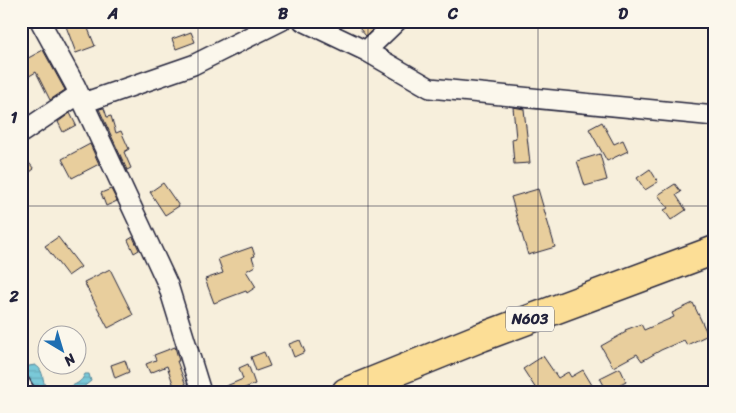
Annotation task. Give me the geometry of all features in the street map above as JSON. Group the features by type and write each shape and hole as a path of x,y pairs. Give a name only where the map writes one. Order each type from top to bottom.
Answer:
{"highway":[{"name":"N603","path":"346,392 482,337 715,250"}],"street":[{"path":"40,21 81,99 168,285 201,392"},
{"path":"21,133 81,99 193,65 281,21"},
{"path":"303,21 366,51 430,88 715,116"},
{"path":"366,51 397,21"},
{"path":"21,385 25,392"}],"water":[{"path":"35,365 38,367 38,376 42,376 46,388 50,391 57,391 76,384 84,376 88,376 88,374 91,381 77,392 38,392 25,376 29,366"}],"building":[{"path":"64,21 85,21 95,46 76,53"},
{"path":"353,21 370,21 375,27 366,36"},
{"path":"191,32 195,42 176,49 172,39"},
{"path":"43,50 65,90 50,100 36,72 21,81 21,62"},
{"path":"513,107 524,109 530,163 514,164 512,139 516,138"},
{"path":"104,108 107,117 111,116 116,133 121,131 129,149 124,152 131,168 127,170 99,109"},
{"path":"70,113 76,125 63,132 58,122"},
{"path":"602,122 614,144 623,140 628,151 607,161 589,129"},
{"path":"90,144 99,164 72,178 62,159"},
{"path":"21,153 34,169 26,175 21,169"},
{"path":"600,154 607,180 585,186 577,161"},
{"path":"650,169 658,182 645,190 637,178"},
{"path":"163,183 179,206 165,215 150,192"},
{"path":"675,184 681,192 676,195 686,210 671,220 664,210 668,208 658,195"},
{"path":"111,189 117,201 106,206 101,193"},
{"path":"538,189 555,247 528,255 511,197"},
{"path":"58,237 81,267 68,276 45,246"},
{"path":"133,237 139,250 134,253 128,240"},
{"path":"252,247 255,256 252,257 255,266 246,271 256,287 247,293 246,291 214,303 205,279 223,273 218,259"},
{"path":"110,269 133,315 108,328 84,282"},
{"path":"693,303 708,335 687,345 684,340 642,361 637,354 613,367 601,346 626,332 625,330 641,324 644,330 674,317 672,313"},
{"path":"300,340 305,352 294,357 289,344"},
{"path":"175,347 179,361 177,361 187,388 178,392 176,392 167,366 150,373 146,364 156,360 154,355"},
{"path":"264,352 270,366 256,371 251,357"},
{"path":"543,356 558,378 568,372 571,377 583,370 592,385 583,390 580,385 568,392 538,392 523,369"},
{"path":"125,360 129,372 115,378 111,365"},
{"path":"248,364 255,384 242,389 243,392 212,392 243,379 239,368"},
{"path":"620,368 626,381 607,391 600,378"}]}
